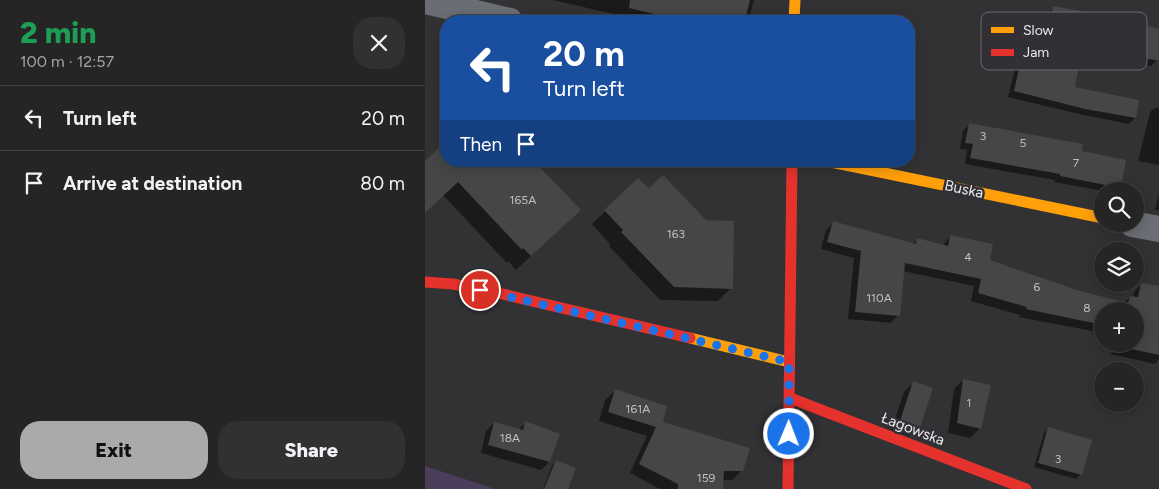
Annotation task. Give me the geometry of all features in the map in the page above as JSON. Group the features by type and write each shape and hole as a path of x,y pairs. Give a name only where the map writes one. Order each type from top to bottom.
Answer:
{"street":[{"path":"425,0 486,15"},
{"path":"794,15 795,0"},
{"path":"788,489 793,167"},
{"name":"Buska","path":"855,167 1094,216"},
{"path":"1144,226 1159,229"},
{"path":"425,282 453,284 494,292 789,362"},
{"name":"Łagowska","path":"790,398 977,480 1026,489"}],"shaded area":[{"path":"425,466 495,489 425,489"}],"building":[{"path":"630,0 750,0 746,15 659,15 629,8"},
{"path":"1053,6 1087,12 1052,12"},
{"path":"1147,26 1159,29 1159,61 1147,58"},
{"path":"1019,70 1078,70 1075,87 1139,100 1136,118 1085,109 1014,91"},
{"path":"969,123 1083,144 1082,151 1126,160 1122,182 1094,183 1060,176 1060,174 970,158 973,144 965,143"},
{"path":"440,147 440,167 540,167 581,210 531,256 523,248 522,250 458,182 425,213 425,161"},
{"path":"663,175 706,220 734,221 733,289 674,287 621,232 623,230 604,210 638,178 649,188"},
{"path":"833,221 916,244 917,238 948,246 950,235 993,244 990,260 1080,291 1124,302 1094,302 1094,323 1026,309 1027,307 978,293 981,279 905,263 900,316 855,312 861,251 827,242"},
{"path":"1144,284 1159,286 1159,355 1144,352 1144,302 1128,302 1130,296 1138,297 1139,292 1144,292"},
{"path":"963,379 991,385 981,429 957,423"},
{"path":"913,381 933,388 920,428 900,421"},
{"path":"615,389 667,406 663,422 750,448 743,471 724,471 723,489 678,489 678,484 639,464 656,427 608,412"},
{"path":"525,421 560,434 550,462 488,445 494,422 523,430"},
{"path":"1048,427 1092,440 1082,475 1038,463"},
{"path":"556,460 576,468 568,489 544,489"}],"traffic: slow":[{"path":"794,15 795,0"},
{"path":"855,167 1094,216"},
{"path":"690,338 789,362"}],"traffic: jam":[{"path":"788,489 792,167"},
{"path":"425,282 453,284 494,292 690,338"},
{"path":"790,398 1026,489"}],"route":[{"path":"480,290 789,362 789,434"}]}
